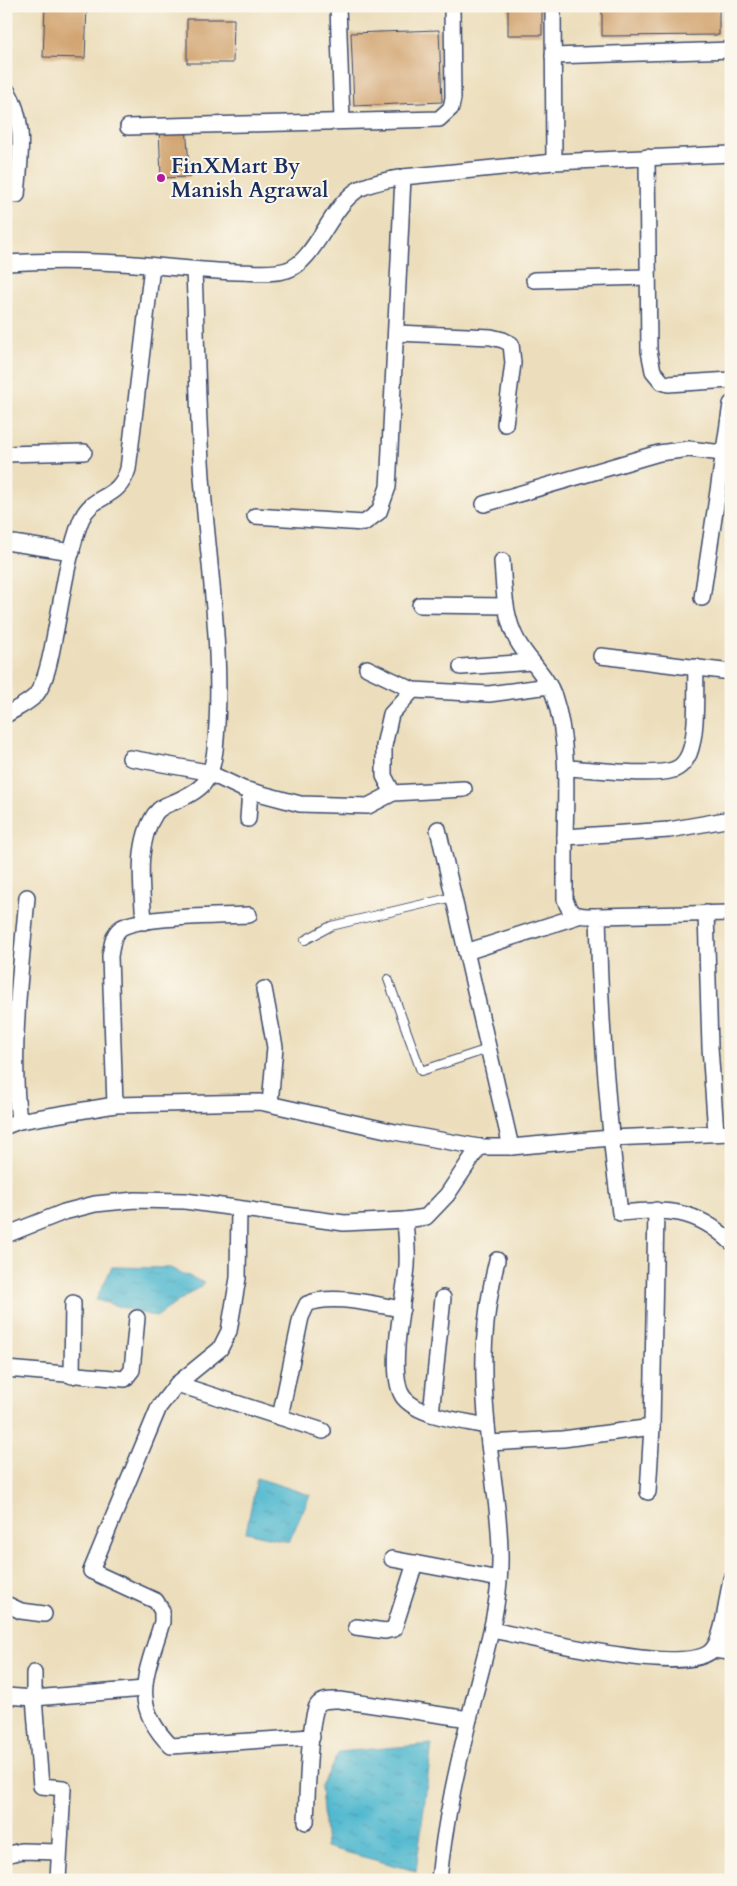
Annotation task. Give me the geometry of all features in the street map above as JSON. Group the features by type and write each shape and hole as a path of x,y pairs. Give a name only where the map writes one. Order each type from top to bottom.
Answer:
{"street":[{"path":"338,6 342,120"},
{"path":"128,127 439,119 451,108 453,98 452,6"},
{"path":"554,6 554,162"},
{"path":"553,56 731,50"},
{"path":"6,89 16,103 19,119 20,154 17,195 6,194"},
{"path":"6,263 54,260 263,273 289,270 300,263 336,211 358,190 374,183 403,177 554,162 731,154"},
{"path":"647,157 649,351 656,377 668,384 731,380"},
{"path":"255,516 353,524 364,523 379,512 388,487 403,177"},
{"path":"6,715 36,695 47,670 72,552 78,530 88,508 96,501 116,490 125,479 128,468 152,266"},
{"path":"144,922 142,864 150,825 162,806 202,787 212,774 215,749 218,648 203,487 194,270"},
{"path":"534,280 648,277"},
{"path":"396,334 490,337 504,340 510,344 513,363 505,424"},
{"path":"702,598 728,453 731,404"},
{"path":"484,504 659,453 689,449 728,453"},
{"path":"6,454 84,452"},
{"path":"6,542 72,552"},
{"path":"502,561 506,606 512,629 549,686 554,696 562,729 566,768 565,899 568,909 578,916"},
{"path":"420,605 506,606"},
{"path":"601,656 731,672"},
{"path":"461,667 532,662"},
{"path":"566,768 658,772 674,770 682,765 689,754 693,736 696,667"},
{"path":"367,668 413,690 489,694 549,686"},
{"path":"393,793 384,776 384,746 391,714 413,690"},
{"path":"130,758 212,774 250,791 300,804 368,806 393,793 464,789"},
{"path":"248,819 250,791"},
{"path":"565,837 669,830 731,819"},
{"path":"438,829 511,1148"},
{"path":"28,897 14,963 12,1123 115,1105 163,1106 217,1102 270,1104 395,1132 479,1147 511,1148 610,1138 723,1133 710,1046 706,913"},
{"path":"466,952 578,916 731,913"},
{"path":"115,1105 110,956 116,934 122,928 144,922 249,915"},
{"path":"598,916 599,997 610,1138 620,1212 656,1210 683,1212 708,1222 731,1242"},
{"path":"264,989 275,1047 270,1104"},
{"path":"6,1235 64,1212 95,1204 135,1200 185,1201 344,1223 426,1217 447,1196 479,1147"},
{"path":"239,1209 238,1278 229,1331 220,1349 177,1384 159,1407 91,1571 156,1602 162,1611 162,1622 144,1689 146,1714 157,1732 171,1746 312,1737"},
{"path":"648,1492 652,1427 656,1210"},
{"path":"405,1220 407,1264 397,1352 396,1376 399,1388 404,1399 416,1408 431,1414 487,1426"},
{"path":"439,1880 454,1780 492,1630 499,1579 499,1531 487,1426 483,1355 484,1320 497,1260"},
{"path":"431,1414 443,1298"},
{"path":"280,1417 301,1317 307,1304 316,1300 331,1299 402,1309"},
{"path":"72,1376 73,1303"},
{"path":"6,1369 118,1380 129,1377 134,1358 137,1318"},
{"path":"177,1384 323,1431"},
{"path":"489,1443 563,1439 652,1427"},
{"path":"392,1559 499,1579"},
{"path":"356,1627 386,1631 394,1628 415,1563"},
{"path":"492,1630 633,1659 687,1659 704,1655 712,1650 718,1637 731,1579"},
{"path":"6,1604 21,1611 44,1614"},
{"path":"712,1650 731,1652"},
{"path":"34,1673 34,1698 41,1786 63,1788 58,1880"},
{"path":"6,1696 34,1698 144,1689"},
{"path":"306,1822 312,1737 318,1705 328,1700 470,1719"},
{"path":"6,1855 22,1851 59,1852"}],"lane":[{"path":"305,940 330,926 453,897"},
{"path":"388,979 422,1071 488,1049"}],"water":[{"path":"112,1267 170,1268 205,1283 156,1317 96,1300"},
{"path":"257,1478 310,1495 289,1542 246,1532"},
{"path":"432,1744 416,1871 326,1847 321,1787 339,1752"}],"building":[{"path":"45,6 87,6 85,58 43,57"},
{"path":"508,6 542,6 542,35 508,35"},
{"path":"602,6 719,6 719,35 602,36"},
{"path":"187,19 234,19 233,63 187,63"},
{"path":"439,30 442,102 354,106 351,33"},
{"path":"186,127 190,177 161,178 159,128"}],"place":[{"name":"FinXMart By Manish Agrawal","path":"161,178"}]}
